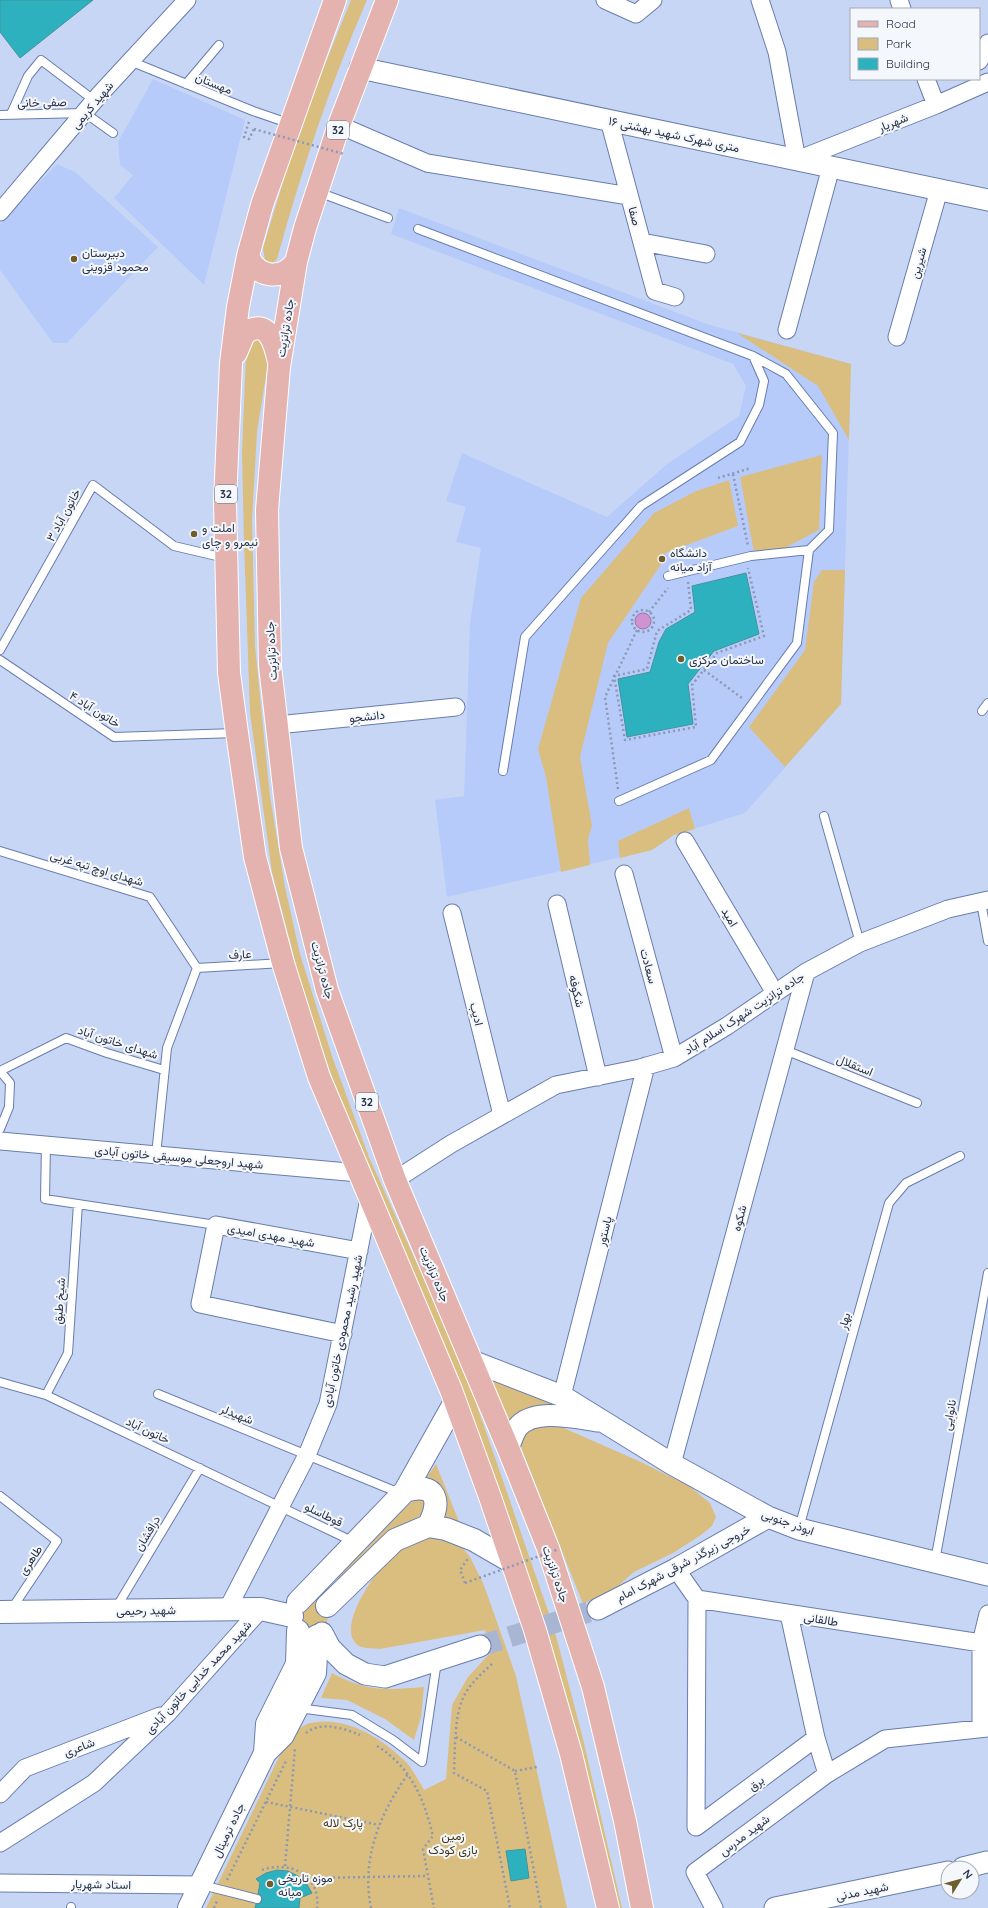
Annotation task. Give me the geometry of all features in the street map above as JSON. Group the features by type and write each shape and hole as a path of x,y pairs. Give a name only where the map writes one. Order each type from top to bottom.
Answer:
{"main road":[{"name":"32","path":"335,0 262,205 248,256 238,307 231,363 226,502 229,673 237,733 255,857 283,963 319,1077 455,1402 512,1562 535,1630 571,1754 608,1908"},
{"name":"جاده ترانزیت","path":"388,0 360,68 339,125 296,262 279,367 268,510 270,666 291,848 327,990 395,1180 472,1361 548,1548 594,1687 625,1821 642,1908"},
{"path":"248,256 254,267 259,271 270,275 282,274 296,262"},
{"path":"231,363 244,334 256,328 263,330 271,337 275,344 279,367"},
{"path":"265,1753 283,1735 315,1673 305,1624 356,1543 404,1492 455,1402"},
{"path":"404,1492 423,1488 429,1490 435,1498 437,1504 428,1526"},
{"path":"327,1606 395,1540 428,1526 446,1529 474,1540 512,1562"},
{"path":"265,1753 267,1724 297,1664 305,1624 308,1597 319,1599 330,1611 329,1623 305,1624"},
{"name":"شهید رحیمی","path":"5,1612 228,1608 260,1609 305,1624"},
{"name":"جاده ترمینال","path":"189,1908 265,1753"}],"street":[{"name":"شهید کریمی","path":"0,212 130,61 187,0"},
{"path":"605,0 636,14 654,0"},
{"path":"760,0 777,52 797,160"},
{"path":"980,59 988,43"},
{"name":"۱۶ متری شهرک شهيد بهشتی","path":"360,68 988,200"},
{"path":"926,80 936,105"},
{"name":"شهریار","path":"797,160 936,105 967,86 988,82"},
{"name":"صفا","path":"609,120 655,291 675,297"},
{"path":"339,125 427,163 629,196"},
{"path":"787,330 831,167"},
{"name":"شیرین","path":"897,337 939,190"},
{"path":"642,242 706,254"},
{"name":"دانشجو","path":"277,725 456,707"},
{"name":"امید","path":"685,841 775,993"},
{"name":"سعادت","path":"624,874 674,1058"},
{"name":"جاده ترانزیت شهرک اسلام آباد","path":"395,1180 451,1144 556,1085 598,1077 674,1058 727,1026 806,972 860,943 948,909 985,901"},
{"name":"شکوفه","path":"557,904 598,1077"},
{"name":"ادیب","path":"452,913 502,1115"},
{"name":"شکوه","path":"672,1464 806,972"},
{"name":"پاستور","path":"562,1396 646,1066"},
{"name":"شهید اروجعلی موسیقی خاتون آبادی","path":"0,1141 359,1174"},
{"name":"شهید رشید محمودی خاتون آبادی","path":"228,1608 282,1507 307,1455 328,1404 370,1199"},
{"name":"شهید مهدی امیدی","path":"343,1334 200,1304 216,1225 359,1250"},
{"name":"ابوذر جنوبی","path":"472,1361 562,1396 672,1464 768,1517 799,1529 988,1575"},
{"path":"508,1448 517,1428 531,1419 555,1415 606,1422"},
{"name":"خروجی زیرگذر شرقی شهرک امام","path":"598,1609 676,1569 768,1517"},
{"path":"676,1569 697,1599"},
{"name":"طالقانی","path":"697,1599 982,1643"},
{"name":"برق","path":"697,1599 696,1827 816,1738"},
{"name":"شهید محمد خدایی خاتون آبادی","path":"0,1843 94,1783 168,1713 260,1609"},
{"path":"788,1614 816,1738 827,1774"},
{"path":"984,1728 982,1643 988,1614"},
{"path":"305,1624 346,1664 365,1674 386,1677 480,1646"},
{"name":"شاعری","path":"0,1794 24,1768 168,1713"},
{"name":"شهید مدرس","path":"714,1908 695,1872 827,1774 885,1739 984,1728"},
{"name":"شهید مدنی","path":"775,1908 940,1874"},
{"name":"استاد شهریار","path":"0,1883 201,1885"}],"lane":[{"path":"186,84 219,45"},
{"path":"11,114 28,76 41,60 90,107 113,133"},
{"name":"مهستان","path":"130,61 253,111 291,124"},
{"name":"صفی خانی","path":"0,115 90,107"},
{"path":"317,192 388,218"},
{"path":"418,229 753,356 786,374 833,433 829,530 809,550 797,642 711,760 619,801"},
{"path":"503,771 525,637 641,506 740,442 759,405 764,381 753,356"},
{"name":"خاتون آباد ۳","path":"0,650 93,485 174,546 227,558"},
{"path":"668,576 751,556 809,550"},
{"name":"خاتون آباد ۴","path":"0,660 114,738 237,733"},
{"path":"982,711 988,703"},
{"path":"824,816 860,943"},
{"name":"شهدای اوچ تپه غربی","path":"0,851 150,897 197,968"},
{"path":"985,901 988,941"},
{"name":"عارف","path":"197,968 283,963"},
{"path":"156,1155 167,1048 197,968"},
{"name":"شهدای خاتون آباد","path":"0,1071 66,1038 107,1053 164,1070"},
{"name":"استقلال","path":"785,1050 917,1103"},
{"path":"0,1071 10,1083 9,1107 0,1129"},
{"path":"46,1145 45,1199 216,1225"},
{"name":"بهار","path":"799,1529 888,1203 906,1183 960,1156"},
{"name":"شیخ طبق","path":"46,1395 68,1353 78,1204"},
{"name":"نانوایی","path":"934,1562 988,1272"},
{"name":"خاتون آباد","path":"0,1382 46,1395 282,1507"},
{"name":"شهیدلر","path":"158,1394 307,1455 404,1492"},
{"name":"درافشان","path":"115,1610 200,1468"},
{"name":"طاهری","path":"0,1496 57,1541 5,1612"},
{"name":"قوطاسلو","path":"282,1507 356,1543"},
{"path":"297,1708 352,1715 393,1740 422,1762 438,1660"},
{"path":"201,1885 257,1899"}],"path":[{"path":"253,111 244,137 249,139 254,129 344,154"},
{"path":"718,478 751,468"},
{"path":"733,474 749,549"},
{"path":"614,676 625,740 696,727 692,685 717,653 764,636 748,567 741,569"},
{"path":"682,584 696,580"},
{"path":"614,676 647,669 657,631 691,610 688,582"},
{"path":"649,612 667,588 670,587"},
{"path":"640,610 649,612 654,620 652,628 644,632 637,630 633,625 634,614 640,610"},
{"path":"652,628 657,631"},
{"path":"619,801 605,697 637,630"},
{"path":"704,670 752,705"},
{"path":"460,1570 465,1583 559,1549"},
{"path":"492,1664 476,1678 465,1695 458,1716 454,1773 487,1791 510,1908"},
{"path":"301,1736 311,1728 335,1727 358,1734 365,1738"},
{"path":"456,1737 515,1771 537,1767"},
{"path":"371,1742 383,1750 408,1774 426,1809 433,1836 423,1849 434,1908"},
{"path":"214,1908 294,1748 285,1866"},
{"path":"515,1771 541,1908"},
{"path":"371,1908 368,1877 370,1855 379,1825 394,1794 408,1774"},
{"path":"266,1802 379,1825"},
{"path":"262,1870 272,1867 285,1866 298,1870 308,1878 315,1889 318,1902 317,1908"},
{"path":"308,1878 427,1876"}],"shaded area":[{"path":"153,79 245,120 204,285 114,198 133,175 120,165 118,142"},
{"name":"دبیرستان محمود قزوینی","path":"57,164 75,172 158,247 67,343 53,343 0,270 0,224"},
{"name":"دانشگاه آزاد میانه","path":"399,208 707,324 851,364 841,704 745,813 674,835 652,850 447,897 435,800 464,796 470,623 481,548 456,542 466,507 446,501 462,453 607,517 667,464 739,416 746,386 733,364 391,234"},
{"path":"640,613 646,613 651,618 649,627 646,629 640,629 635,624 635,618"}],"green space":[{"path":"351,0 367,0 329,96 296,193 277,259 274,262 268,262 265,260 263,248 300,126"},
{"path":"737,333 851,364 849,440 818,386"},
{"path":"254,337 259,337 269,357 257,432 252,521 255,646 270,796 285,887 300,954 332,1056 369,1157 449,1335 476,1403 554,1628 584,1743 622,1908 613,1908 583,1771 550,1639 516,1541 352,1134 305,1000 272,872 250,713 244,543 242,452 246,354"},
{"path":"822,455 819,530 783,549 754,552 740,477"},
{"path":"729,480 738,526 665,553 664,560 608,643 580,757 592,826 588,839 590,865 561,872 546,777 538,749 581,598 654,513 696,491"},
{"path":"822,570 845,570 841,704 785,767 749,727 805,650 814,582"},
{"path":"689,808 695,829 674,835 652,850 620,858 618,841"},
{"path":"484,1371 569,1404 507,1428"},
{"path":"540,1425 557,1425 641,1462 689,1486 710,1503 716,1517 712,1526 673,1553 634,1572 617,1587 583,1604 518,1440 520,1435"},
{"path":"436,1464 460,1524 441,1522 424,1481"},
{"path":"425,1496 427,1510 420,1516 391,1531 341,1581 335,1576 364,1551 410,1503"},
{"path":"430,1535 461,1546 470,1557 483,1583 516,1676 567,1908 206,1908 289,1736 305,1725 323,1721 337,1722 350,1725 375,1737 406,1762 424,1790 446,1779 452,1705 468,1677 491,1652 485,1630 380,1649 359,1646 352,1638 351,1627 354,1615 367,1587 384,1565 394,1554 404,1547"},
{"path":"312,1601 321,1604 324,1607 327,1619 324,1628 310,1633 296,1614"},
{"path":"332,1673 366,1687 399,1689 424,1687 421,1717 414,1740 385,1719 347,1700 321,1698"}],"building":[{"path":"0,0 93,0 20,58 0,32"},
{"name":"ساختمان مرکزی","path":"746,573 759,634 714,651 688,684 693,724 627,737 618,679 650,672 659,642 666,629 695,612 692,586"},
{"path":"525,1849 529,1878 511,1881 506,1851"},
{"path":"277,1870 288,1871 298,1876 306,1883 312,1893 300,1898 299,1908 255,1908 256,1904 261,1903 262,1900 261,1895 258,1894 260,1883 256,1879 266,1873"}],"tunnel":[{"path":"480,1646 598,1609"}],"place":[{"name":"دبیرستان محمود قزوینی","path":"74,259"},
{"name":"املت و نیمرو و چای","path":"194,534"},
{"name":"دانشگاه آزاد میانه","path":"662,559"},
{"name":"ساختمان مرکزی","path":"681,659"},
{"name":"موزه تاریخی میانه","path":"270,1884"}],"park label":[{"name":"پارک لاله","path":"343,1822"},
{"name":"زمین بازی کودک","path":"453,1842"}]}
